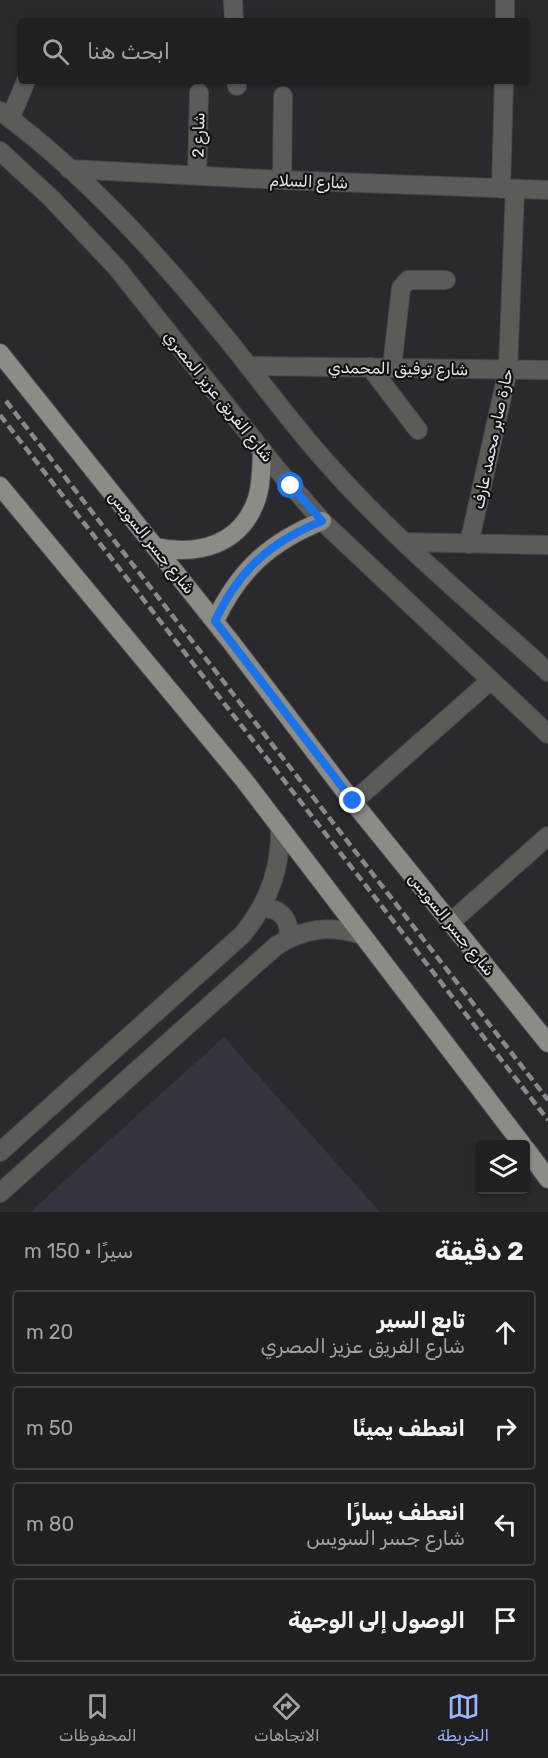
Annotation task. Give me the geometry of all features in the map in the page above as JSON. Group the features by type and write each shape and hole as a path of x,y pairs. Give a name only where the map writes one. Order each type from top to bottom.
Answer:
{"main road":[{"name":"شارع جسر السويس","path":"0,353 215,621 353,801 548,1043"},
{"path":"0,375 23,379"},
{"path":"156,547 176,552 196,551 216,545 233,534 247,519 256,501 261,482 262,450"},
{"path":"0,486 244,780 519,1140"},
{"path":"215,621 236,584 265,552 292,534 322,521"},
{"path":"530,1156 548,1179"}],"street":[{"path":"232,0 234,18"},
{"path":"505,0 505,18"},
{"path":"24,84 5,115 30,133 69,169 162,263 293,424 358,497 548,672"},
{"name":"حارة صابر محمد عارف","path":"469,544 508,370 508,190 504,84"},
{"name":"شارع 2","path":"197,176 199,93"},
{"path":"282,180 283,96"},
{"name":"شارع الفريق عزيز المصري","path":"0,151 60,207 117,268 262,450 322,521 548,734"},
{"name":"شارع السلام","path":"69,169 548,190"},
{"path":"392,367 400,288 408,280 446,280"},
{"name":"شارع توفيق المحمدي","path":"248,366 548,370"},
{"path":"370,367 418,430"},
{"path":"405,542 548,545"},
{"path":"353,801 491,680"},
{"path":"0,1152 242,935 262,908 272,885 279,861 280,829"},
{"path":"451,922 548,836"},
{"path":"262,908 281,913 289,925 288,938"},
{"path":"0,1194 276,946 302,932 332,928 362,934"}],"shaded area":[{"path":"224,1037 380,1212 30,1212"}],"railway":[{"path":"6,401 548,1100"},
{"path":"0,415 548,1120"}],"route":[{"path":"291,486 322,521 302,529 265,552 236,584 215,621 353,801"}]}
